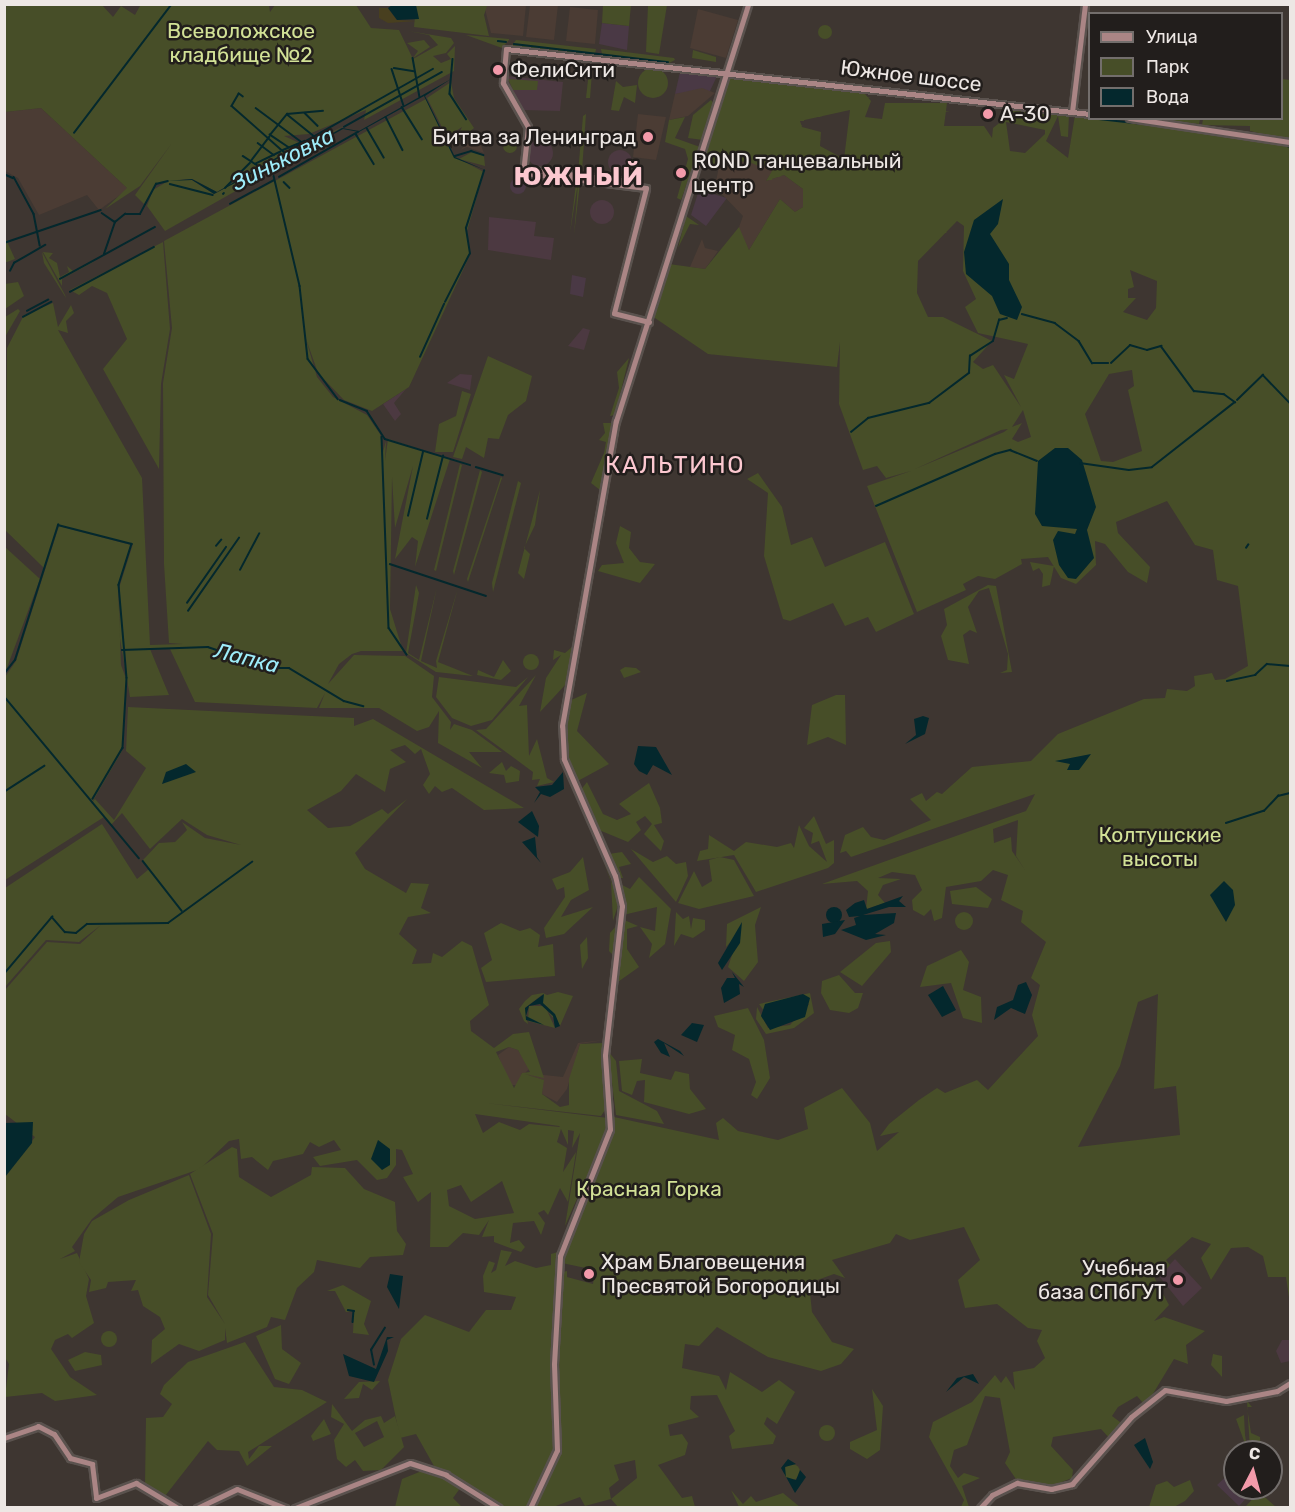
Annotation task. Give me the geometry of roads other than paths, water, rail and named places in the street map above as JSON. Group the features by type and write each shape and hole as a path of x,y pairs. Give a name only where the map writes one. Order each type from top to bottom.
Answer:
{"street":[{"path":"631,375 748,4"},
{"path":"1072,112 1085,4"},
{"name":"Южное шоссе","path":"639,319 614,311 646,188 629,183 524,171 528,127 503,83 506,49 729,70 1088,114"},
{"path":"1142,120 1290,142"},
{"path":"639,319 655,300"},
{"path":"639,319 647,322"},
{"path":"639,319 642,336"},
{"path":"530,1508 557,1450 554,1364 560,1256 611,1124 605,1055 621,896 564,759 561,738 610,443 647,322"},
{"path":"980,1508 1017,1483 1051,1489 1072,1484 1162,1391 1216,1402 1245,1398 1290,1383"},
{"path":"4,1438 33,1425 54,1434 69,1458 92,1464 96,1498 131,1483 178,1508"},
{"path":"295,1508 410,1463 446,1475 499,1508"},
{"path":"197,1508 237,1490 285,1508"}],"water":[{"path":"392,5 416,5 419,19 397,20 388,8"},
{"path":"451,79 425,96 455,157 485,170 454,158 424,96 359,132 343,129 296,155 282,156 267,165 275,177 266,165 236,183 244,190 235,183 214,194 192,180 168,181 192,179 217,192 281,155 296,154 342,128 359,131"},
{"path":"1003,199 998,224 990,234 1009,264 1009,280 1022,307 1017,320 1000,314 992,296 966,274 964,252 974,220"},
{"path":"1055,448 1068,448 1082,460 1096,507 1087,530 1094,558 1076,579 1068,578 1059,565 1053,540 1058,531 1075,534 1077,529 1042,526 1035,514 1038,461"},
{"path":"923,716 929,718 925,734 905,744 916,735 914,719"},
{"path":"638,746 656,747 672,775 653,765 647,775 639,771 634,764"},
{"path":"1091,754 1079,770 1067,770 1070,764 1055,761"},
{"path":"186,764 196,772 162,784 166,772"},
{"path":"563,772 564,789 550,797 541,794 534,803 540,792 535,787 552,785"},
{"path":"532,811 539,826 538,837 518,822"},
{"path":"535,837 537,857 541,863 522,842"},
{"path":"1224,881 1233,890 1235,905 1226,922 1210,895"},
{"path":"903,896 899,901 906,907 889,907 863,915 896,913 894,923 875,934 886,935 866,940 841,930 856,925 854,918 860,916 849,917 846,910 855,903 864,900 867,909"},
{"path":"834,907 842,915 834,923 826,915"},
{"path":"845,920 835,934 823,937 822,924"},
{"path":"742,922 740,943 722,970 718,963"},
{"path":"732,972 744,987 739,984 740,994 724,1003 721,988 727,978 735,978"},
{"path":"1026,982 1032,995 1025,1014 1011,1008 994,1020 997,1007 1013,1000 1018,985"},
{"path":"943,986 956,1010 942,1017 928,995"},
{"path":"544,994 543,1003 555,1014 560,1026 555,1028 553,1016 540,1004 529,1006 526,1016 544,1025 526,1020 525,1008"},
{"path":"803,994 810,998 805,1017 770,1030 761,1016 765,1004"},
{"path":"692,1023 704,1025 697,1042 681,1035"},
{"path":"658,1039 680,1051 684,1056 664,1043 670,1057 661,1053 654,1042"},
{"path":"33,1122 32,1143 5,1177 5,1123"},
{"path":"378,1140 390,1149 390,1165 382,1170 371,1159"},
{"path":"390,1274 403,1276 399,1309 387,1287"},
{"path":"387,1337 394,1337 387,1340 388,1351 374,1382 349,1376 343,1354 376,1369"},
{"path":"973,1374 979,1384 964,1377 946,1392 957,1378"},
{"path":"1145,1438 1153,1462 1150,1469 1134,1445"},
{"path":"788,1459 796,1464 785,1467 786,1477 781,1468"},
{"path":"800,1470 806,1477 795,1493 786,1477 796,1480"}],"waterway":[{"path":"74,133 172,4"},
{"path":"498,41 506,42"},
{"path":"514,44 668,62"},
{"path":"413,58 420,96"},
{"path":"453,59 450,94 466,119"},
{"path":"394,68 414,71"},
{"path":"392,69 404,105"},
{"path":"285,153 433,69"},
{"path":"344,127 442,72"},
{"path":"243,97 239,94 232,106 284,152"},
{"path":"402,107 422,139"},
{"path":"256,108 303,143"},
{"path":"289,148 270,135 287,114 323,111"},
{"path":"305,113 318,126"},
{"path":"288,115 314,136"},
{"path":"386,117 403,150"},
{"path":"1108,120 1187,129"},
{"path":"367,128 384,158"},
{"path":"279,177 358,132"},
{"path":"356,134 374,164"},
{"path":"251,161 269,137"},
{"path":"283,150 304,141"},
{"path":"1275,142 1290,147"},
{"path":"258,143 274,155"},
{"path":"455,156 471,151 483,155"},
{"path":"255,164 280,152"},
{"path":"243,156 260,167"},
{"path":"225,188 250,163"},
{"path":"470,254 466,228 484,171"},
{"path":"4,174 13,178"},
{"path":"274,176 300,286 308,359 338,399"},
{"path":"14,177 34,214 40,245"},
{"path":"230,204 274,180"},
{"name":"Зиньковка","path":"102,213 115,222 125,214 140,214 156,184 168,181"},
{"path":"284,182 290,188"},
{"path":"170,184 213,195"},
{"name":"Зиньковка","path":"4,243 101,210"},
{"path":"104,254 115,222"},
{"path":"60,279 155,227"},
{"path":"10,271 14,263 45,245"},
{"path":"70,292 154,247"},
{"path":"445,302 469,255"},
{"path":"4,270 4,276"},
{"path":"27,311 48,300"},
{"path":"23,317 51,302"},
{"path":"420,357 444,304"},
{"path":"1022,314 1055,323 1079,341 1092,363 1108,363"},
{"path":"851,432 868,418 929,403 969,373 970,356 993,341 999,320 1007,318"},
{"path":"1111,363 1130,345 1147,350 1161,346 1194,391 1224,394 1235,402"},
{"path":"1237,400 1263,375 1290,403"},
{"path":"340,400 367,411 385,439 470,465"},
{"path":"1080,463 1129,470 1152,467 1235,402"},
{"path":"382,437 389,628 407,655"},
{"path":"876,506 995,454 1010,450 1037,461"},
{"path":"408,516 423,452"},
{"path":"427,519 443,456"},
{"path":"476,467 503,475"},
{"path":"4,674 15,660 58,525 132,544 119,585 127,678 123,748 93,799"},
{"path":"240,570 259,534"},
{"path":"188,611 239,538"},
{"path":"216,546 221,540"},
{"path":"187,603 226,547"},
{"path":"390,564 486,596"},
{"name":"Лапка","path":"122,650 208,647 270,668 289,668 344,701 363,706"},
{"path":"1227,681 1255,675 1267,664 1290,666"},
{"path":"4,696 139,858"},
{"path":"4,792 44,766"},
{"path":"1226,823 1264,811 1278,796 1290,793"},
{"path":"143,861 182,911"},
{"path":"4,974 52,917 65,932 76,933 87,924 168,923 252,862"},
{"path":"348,1310 354,1311 353,1322"},
{"path":"374,1365 371,1350 385,1328"}],"place":[{"name":"ФелиСити","path":"498,70"},
{"name":"А-30","path":"988,114"},
{"name":"Битва за Ленинград","path":"648,137"},
{"name":"ROND танцевальный центр","path":"681,173"},
{"name":"Храм Благовещения Пресвятой Богородицы","path":"589,1274"},
{"name":"Учебная база СПбГУТ","path":"1178,1280"}],"district":[{"name":"ЮЖНЫЙ","path":"579,177"},
{"name":"КАЛЬТИНО","path":"675,466"}],"park label":[{"name":"Всеволожское кладбище №2","path":"241,43"},
{"name":"Колтушские высоты","path":"1160,847"},
{"name":"Красная Горка","path":"649,1189"}]}
